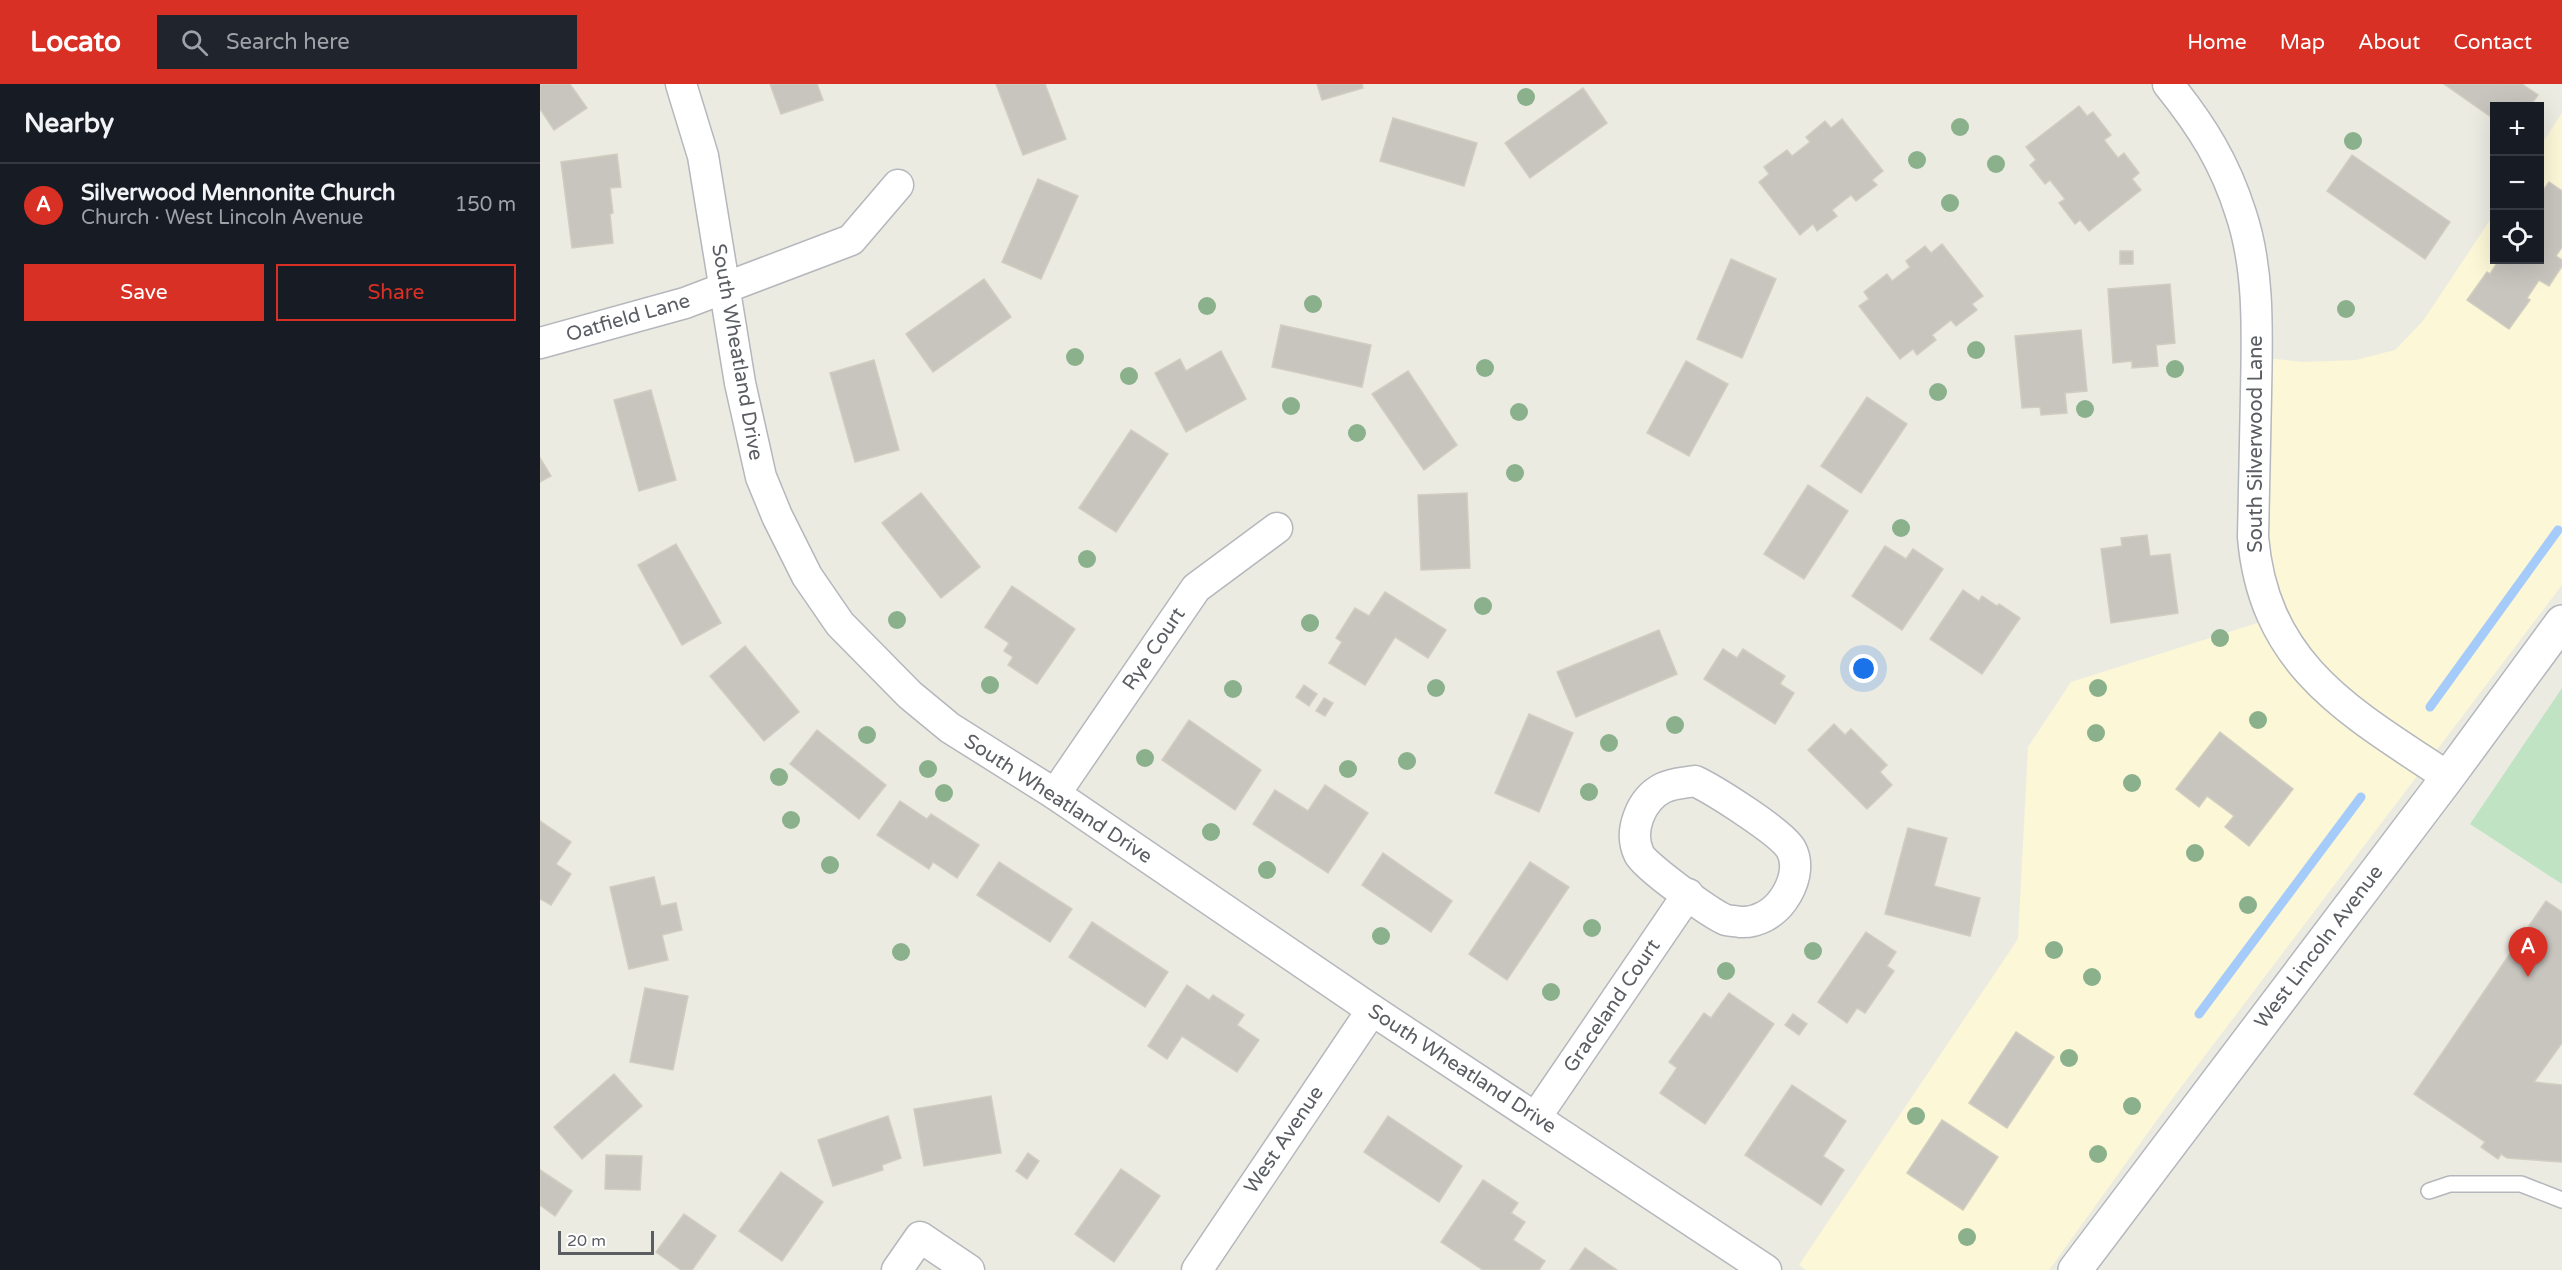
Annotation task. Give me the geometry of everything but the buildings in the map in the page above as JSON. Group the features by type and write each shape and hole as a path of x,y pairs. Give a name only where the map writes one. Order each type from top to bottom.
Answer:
{"street":[{"name":"South Wheatland Drive","path":"681,84 703,156 750,435 761,477 777,516 807,576 840,624 910,695 950,728 1055,794 1371,1010 1766,1270"},
{"name":"South Silverwood Lane","path":"2168,84 2198,121 2214,148 2242,216 2252,261 2257,357 2253,537 2262,593 2292,652 2324,687 2354,712 2448,777"},
{"name":"Oatfield Lane","path":"540,343 685,303 851,240 898,185"},
{"name":"Rye Court","path":"1055,794 1196,588 1278,528"},
{"name":"West Lincoln Avenue","path":"2075,1270 2448,777 2562,622"},
{"path":"1695,782 1709,788 1781,838 1791,850 1796,867 1793,885 1783,900 1774,911 1761,919 1744,922 1727,920 1688,894 1652,870 1640,855 1635,836 1637,819 1646,803 1659,790 1666,786 1695,782"},
{"name":"Graceland Court","path":"1536,1118 1688,894"},
{"name":"West Avenue","path":"1197,1270 1371,1010"},
{"path":"897,1270 920,1237 969,1270"}],"lane":[{"path":"2429,1191 2450,1184 2521,1184 2562,1200"}],"shaded area":[{"path":"2562,113 2562,585 2175,1095 2049,1270 1806,1270 1799,1265 2018,939 2028,747 2071,682 2273,618 2262,593 2257,357 2303,362 2356,360 2395,350 2423,321 2490,220 2490,264 2544,264 2544,141"}],"green space":[{"path":"2562,688 2562,884 2470,824"}],"waterway":[{"path":"2430,707 2558,530"},
{"path":"2199,1014 2361,797"}],"place":[{"name":"Silverwood Mennonite Church","path":"2528,977"}]}
